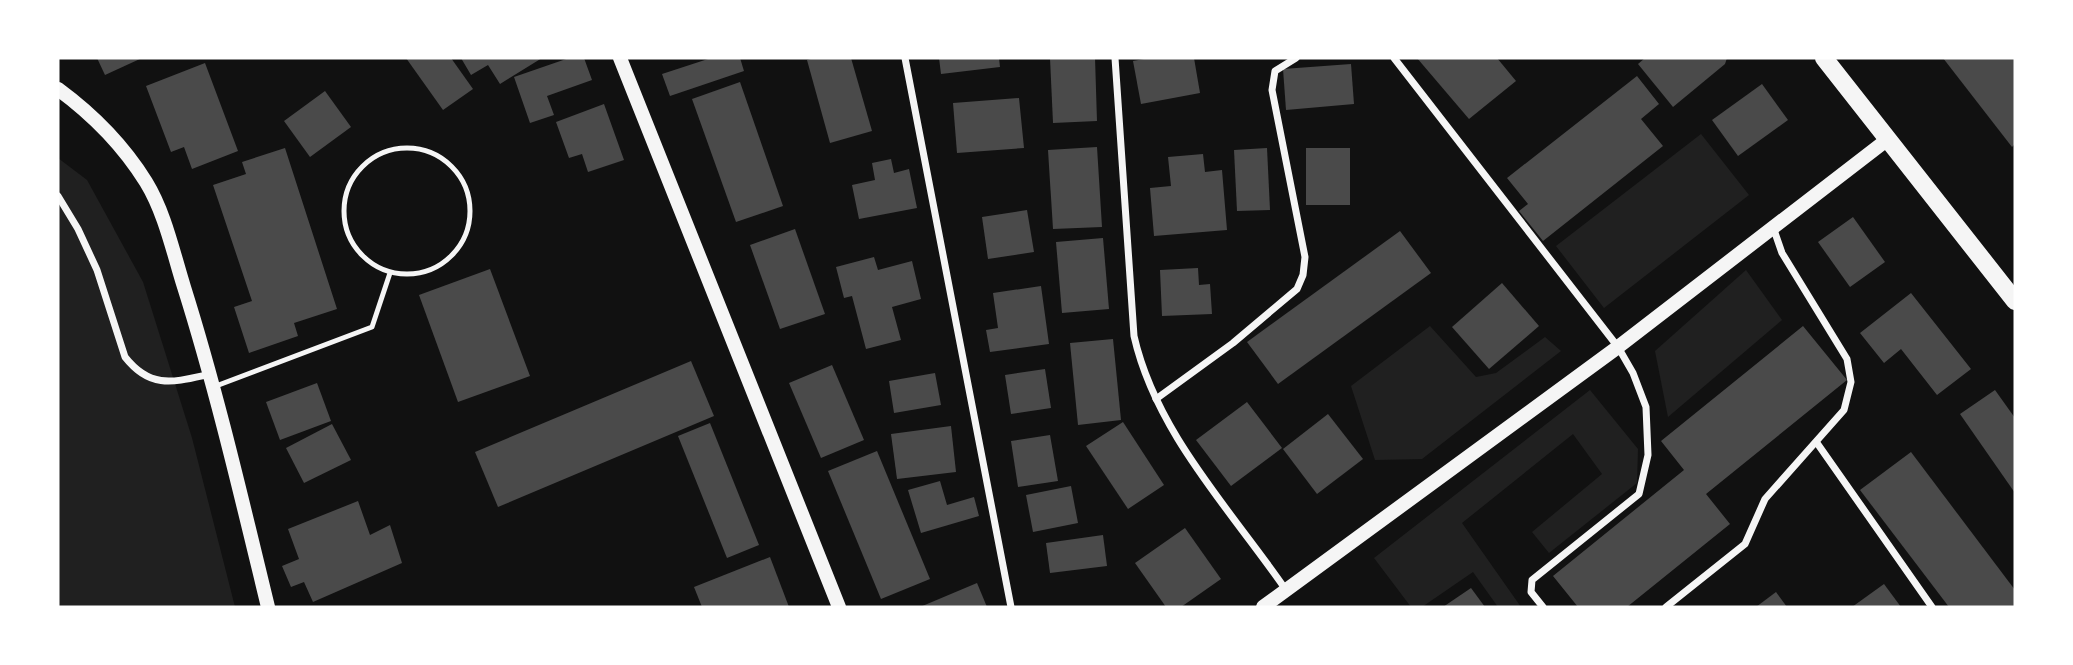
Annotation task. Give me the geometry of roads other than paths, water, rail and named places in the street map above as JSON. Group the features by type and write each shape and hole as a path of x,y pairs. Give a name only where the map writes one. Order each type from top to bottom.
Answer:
{"main road":[{"path":"620,58 839,607"},
{"path":"1824,58 2015,301"},
{"path":"58,89 96,121 124,151 147,183 164,226 212,380 268,607"},
{"path":"1263,607 1618,347 1888,139"}],"street":[{"path":"905,58 1012,607"},
{"path":"1115,58 1133,336 1143,372 1182,446 1286,590"},
{"path":"1156,399 1264,318 1297,289 1303,275 1305,257 1272,90 1275,71 1296,58"},
{"path":"1394,58 1618,347 1633,373 1646,407 1648,455 1639,494 1532,580 1531,592 1543,607"},
{"path":"58,196 78,229 97,270 125,357 134,369 148,380 212,380"},
{"path":"1666,607 1745,544 1765,499 1818,443 1844,410 1851,382 1847,359 1782,253 1773,228"},
{"path":"1818,443 1932,607"}],"lane":[{"path":"398,149 422,150 444,160 461,177 468,192 469,226 453,255 440,266 424,273 390,273 361,256 351,242 343,209 346,193 362,166 375,156 398,149"},
{"path":"212,380 372,327 390,273"}]}
